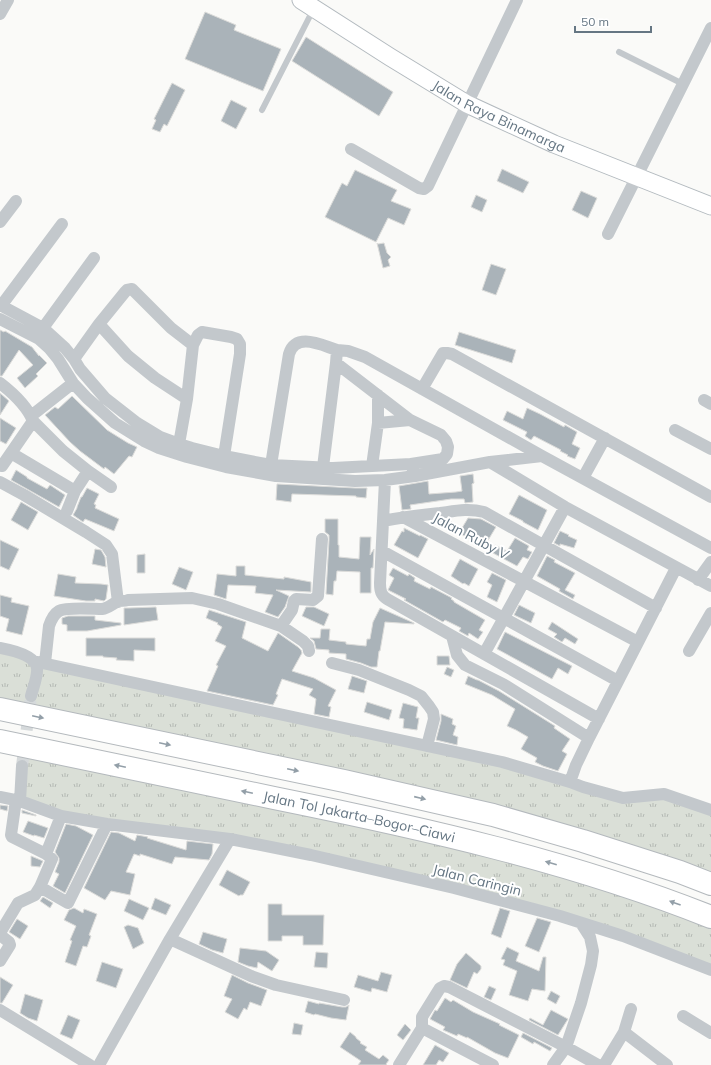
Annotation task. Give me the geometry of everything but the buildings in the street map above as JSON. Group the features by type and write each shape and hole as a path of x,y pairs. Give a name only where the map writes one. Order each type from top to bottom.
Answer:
{"highway":[{"path":"0,709 344,781 494,815 583,840 680,872 711,884"},
{"name":"Jalan Tol Jakarta–Bogor–Ciawi","path":"0,741 338,811 484,844 588,874 676,903 711,917"}],"street":[{"path":"0,14 8,0"},
{"path":"351,149 419,188 426,188 516,0"},
{"name":"Jalan Raya Binamarga","path":"311,3 390,57 467,104 554,144 711,206"},
{"path":"608,234 711,28"},
{"path":"0,222 16,201"},
{"path":"62,224 0,306 43,328 65,348 80,369 105,398 137,423 160,437 192,448 271,465 323,467 372,466 411,464 443,459 447,454 448,447 446,441 441,435 410,420 336,363"},
{"path":"43,328 94,258"},
{"path":"74,359 124,292 132,289 172,328 193,345"},
{"path":"0,319 39,339 49,348 58,359 72,383 100,411 115,423 144,441 159,448 186,457 226,467 276,476 355,481 385,480 415,476 490,462 542,456"},
{"path":"99,324 128,356 155,378 186,399"},
{"path":"179,444 193,345 198,335 202,332 232,337 237,339 240,344 240,354 224,456"},
{"path":"271,465 290,349 298,342 311,342 365,357 711,548"},
{"path":"323,467 337,350"},
{"path":"422,389 443,353 447,353 459,358 711,497"},
{"path":"0,383 21,403 32,418 63,451 88,472 111,487"},
{"path":"2,466 32,418 72,383"},
{"path":"372,466 378,423 378,395"},
{"path":"378,423 410,420"},
{"path":"675,430 711,449"},
{"path":"583,478 605,438"},
{"path":"11,453 76,491"},
{"path":"490,462 565,507 711,586"},
{"path":"411,464 415,476"},
{"path":"66,511 88,472"},
{"path":"385,480 380,583 382,595 599,719"},
{"path":"0,482 106,545 112,554 118,602"},
{"path":"484,654 565,507"},
{"path":"384,521 403,517 474,510 484,512 656,608"},
{"name":"Jalan Ruby V","path":"403,517 638,642"},
{"path":"281,626 292,610 296,599 313,600 318,596 322,539"},
{"path":"382,551 618,681"},
{"path":"698,580 711,562"},
{"path":"570,782 576,765 589,738 676,568"},
{"path":"45,663 50,622 56,613 61,610 103,609 118,602 192,598 218,604 281,626 303,640 308,646 309,651"},
{"path":"689,651 711,613"},
{"path":"452,636 457,655 465,665 503,684 589,738"},
{"path":"0,648 20,653 33,661 502,762 623,798 664,794 711,810"},
{"path":"32,696 37,671 36,665 33,661"},
{"path":"332,663 359,670 421,696 433,712 434,719 428,746"},
{"path":"0,961 10,945 9,942 0,934 18,903 35,895 52,859 46,854 11,835 18,800 22,766"},
{"name":"Jalan Caringin","path":"0,797 18,800 61,816 107,824 230,840 311,855 454,888 560,916 623,936 711,970"},
{"path":"46,854 61,816"},
{"path":"40,887 68,903 107,824"},
{"path":"100,1065 170,939 230,840"},
{"path":"553,1065 566,1047 581,1003 592,961 593,951 590,937 581,923"},
{"path":"170,939 251,976 276,985 344,1000"},
{"path":"399,1065 422,1028 422,1017 440,988 444,986 449,987 566,1047 598,1065"},
{"path":"604,1065 624,1032 631,1009"},
{"path":"0,1010 90,1065"},
{"path":"683,1016 711,1033"},
{"path":"422,1028 488,1064"},
{"path":"624,1032 667,1065"}],"lane":[{"path":"262,110 311,3"},
{"path":"619,52 683,84"}],"green space":[{"path":"0,648 427,746 623,798 664,794 711,810 711,884 587,842 0,709"},
{"path":"25,746 256,794 711,917 711,970 623,936 296,852 61,816 20,801"}],"tunnel":[{"path":"22,766 31,696"}]}
